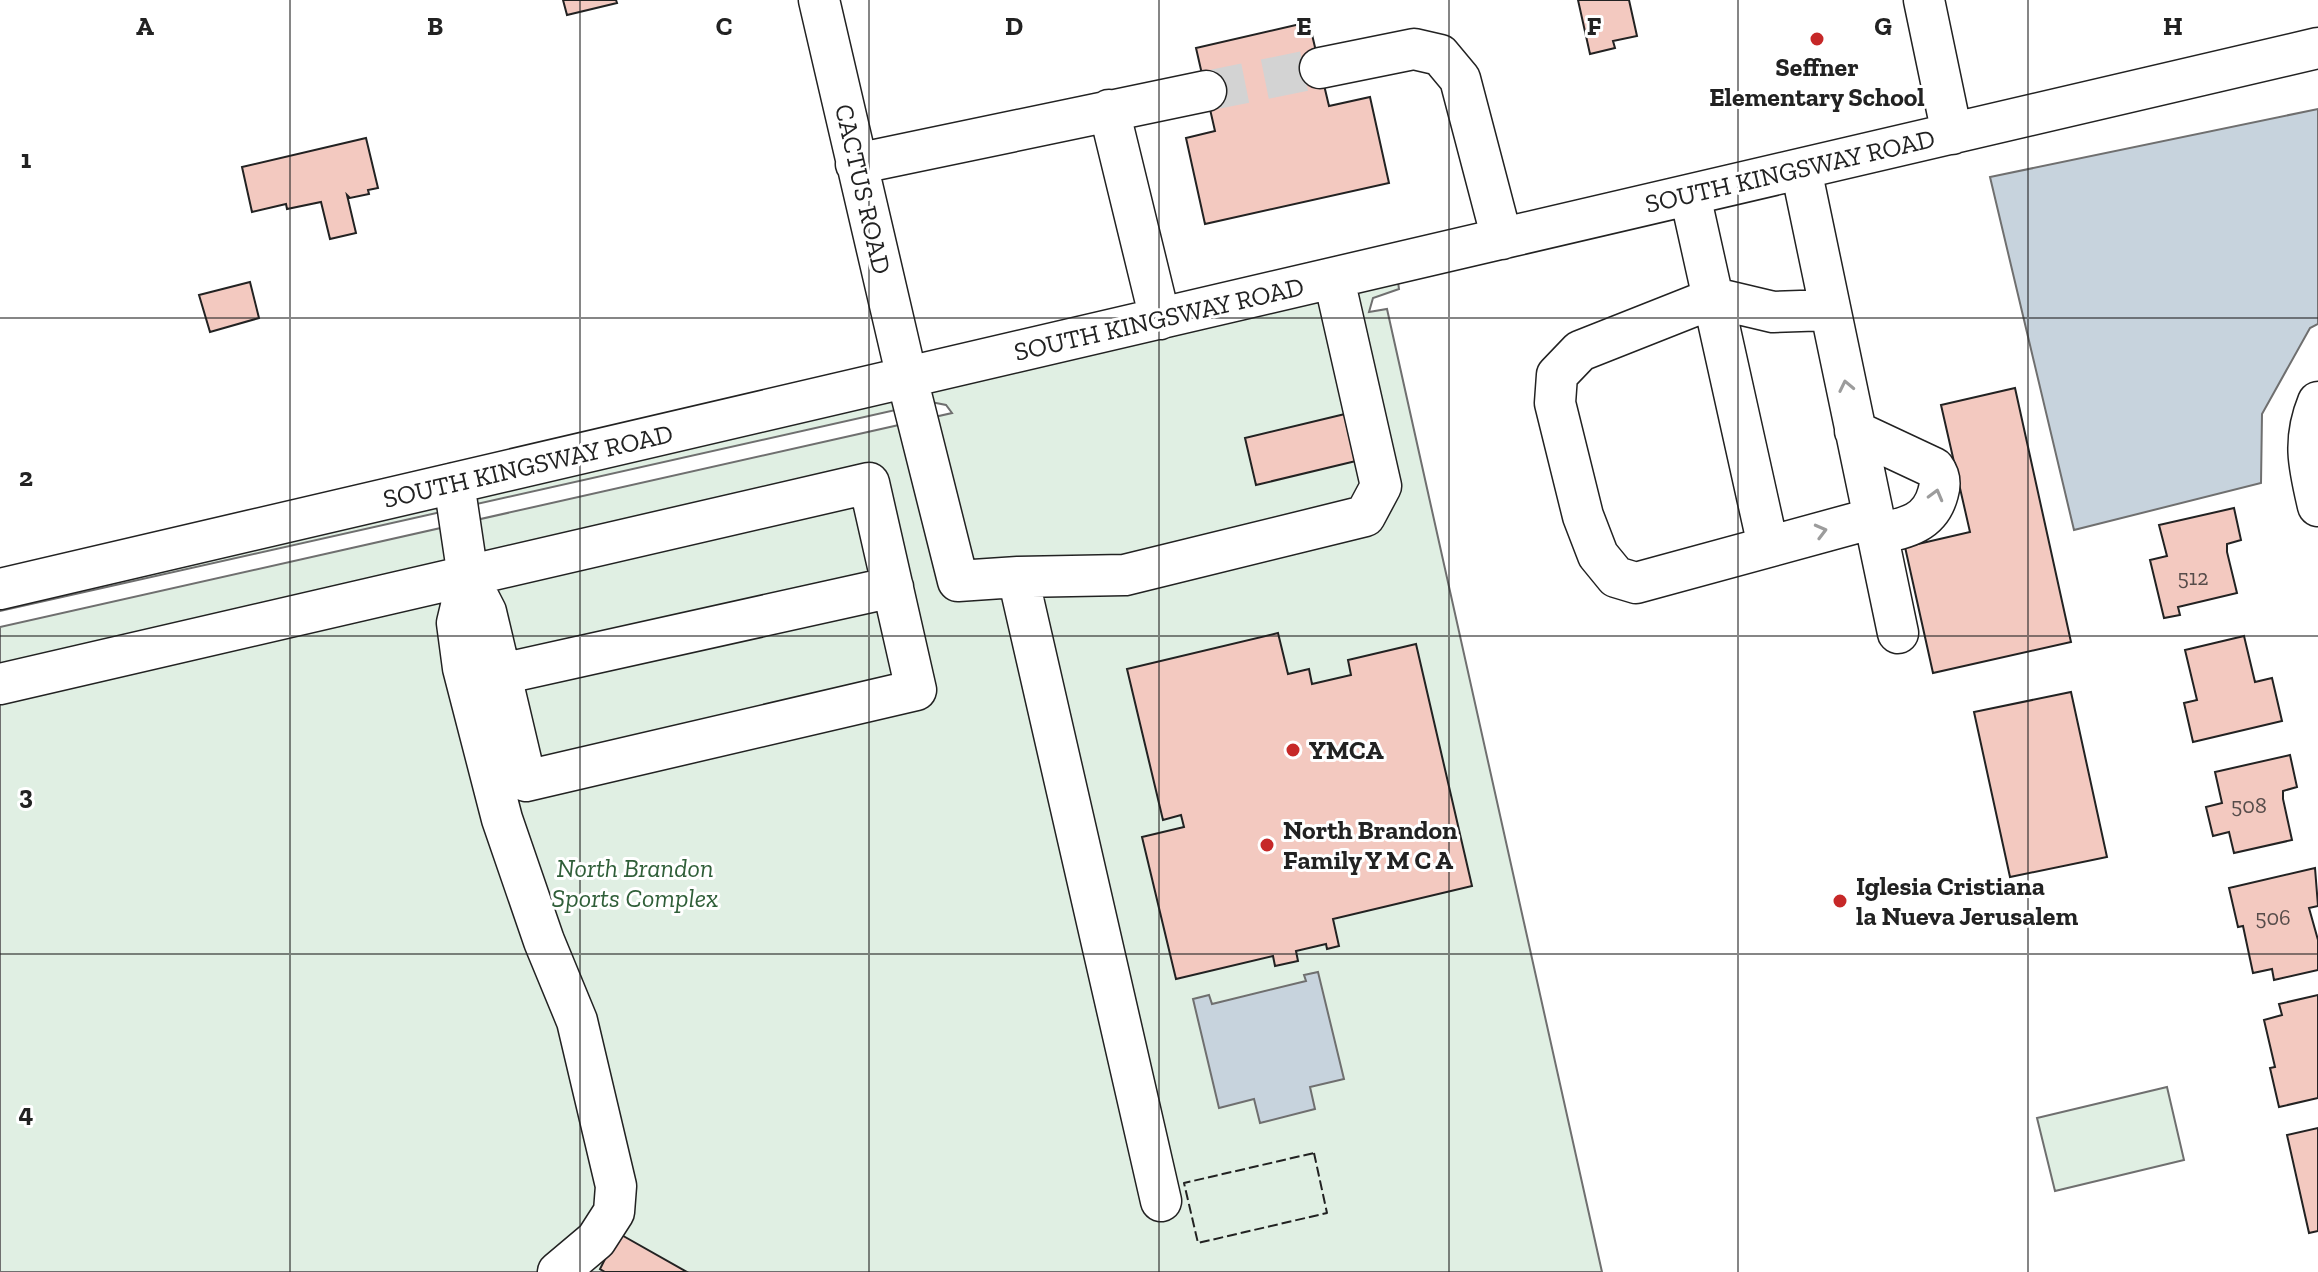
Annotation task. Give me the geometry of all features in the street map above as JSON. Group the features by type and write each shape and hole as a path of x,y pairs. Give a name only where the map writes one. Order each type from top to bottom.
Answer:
{"street":[{"name":"CACTUS ROAD","path":"819,0 958,581 1018,577"},
{"path":"1924,0 1952,134"},
{"name":"SOUTH KINGSWAY ROAD","path":"0,589 2318,48"},
{"path":"1320,68 1414,49 1440,55 1460,79 1502,239"},
{"path":"856,164 1206,91"},
{"path":"1109,110 1160,319"},
{"path":"1801,169 1898,633"},
{"path":"1690,195 1768,546"},
{"path":"1161,1201 1018,577 1125,575 1365,516 1381,486 1334,279"},
{"path":"1830,310 1773,312 1714,298 1580,351 1557,375 1555,403 1583,516 1598,555 1616,577 1636,583 1768,546 1875,526 1911,526 1923,520 1938,495 1939,476 1934,468 1855,431"},
{"path":"2318,402 2312,415 2307,447 2318,506"},
{"path":"0,684 468,577 869,483 916,690 526,781 486,612 468,577 454,483"},
{"path":"468,577 457,623 463,668 502,819 544,941 577,1021 616,1186 614,1212 596,1240 558,1272"},
{"path":"501,674 893,587"}],"green space":[{"name":"North Brandon Sports Complex","path":"1398,282 1399,289 1373,298 1369,312 1387,309 1602,1272 0,1272 0,627 952,413 946,405 931,402 0,611 0,608"},
{"path":"2167,1087 2184,1160 2055,1191 2037,1118"}],"shaded area":[{"path":"2318,109 2318,324 2310,328 2262,414 2261,483 2074,530 1990,177"},
{"path":"1318,972 1344,1079 1310,1087 1315,1109 1260,1123 1254,1099 1219,1108 1193,999 1209,995 1212,1004 1306,981 1304,975"}],"building":[{"path":"563,0 616,0 617,3 567,15"},
{"path":"1578,0 1629,0 1637,36 1613,41 1615,48 1590,54"},
{"path":"1309,22 1329,106 1370,97 1389,183 1205,224 1186,138 1215,131 1196,48"},
{"path":"366,138 378,188 368,190 369,194 350,198 347,195 356,233 330,239 321,202 287,209 286,204 252,212 242,167"},
{"path":"250,282 259,318 210,332 199,295"},
{"path":"2015,388 2071,642 1933,673 1905,547 1970,532 1941,405"},
{"path":"1345,414 1356,461 1256,485 1245,438"},
{"path":"2234,508 2241,540 2227,544 2227,552 2237,593 2178,607 2180,615 2164,618 2150,560 2167,556 2159,525"},
{"name":"YMCA","path":"1278,633 1288,674 1309,669 1312,684 1351,675 1348,660 1416,644 1472,886 1333,919 1339,946 1327,949 1326,944 1296,951 1298,961 1275,966 1273,956 1176,979 1142,837 1184,827 1181,815 1163,820 1127,669"},
{"path":"2244,636 2255,682 2272,678 2282,721 2193,742 2184,703 2197,700 2185,650"},
{"path":"2071,692 2107,857 2010,877 1974,712"},
{"path":"2290,755 2297,787 2283,791 2283,799 2292,840 2234,853 2229,832 2213,836 2206,807 2222,803 2215,772"},
{"path":"2315,868 2318,906 2309,908 2318,940 2318,970 2274,980 2272,969 2253,973 2243,926 2238,927 2229,888"},
{"path":"2318,995 2318,1098 2279,1107 2270,1068 2275,1067 2264,1020 2282,1015 2279,1004"},
{"path":"2318,1128 2318,1231 2309,1233 2287,1135"},
{"path":"618,1233 687,1272 605,1272 600,1269"}],"tunnel":[{"path":"1206,91 1320,68"}],"fence":[{"path":"1314,1153 1327,1213 1198,1243 1184,1183 1314,1153"}],"place":[{"name":"Seffner Elementary School","path":"1817,39"},
{"name":"YMCA","path":"1293,750"},
{"name":"North Brandon Family Y M C A","path":"1267,845"},
{"name":"Iglesia Cristiana la Nueva Jerusalem","path":"1840,901"}]}
